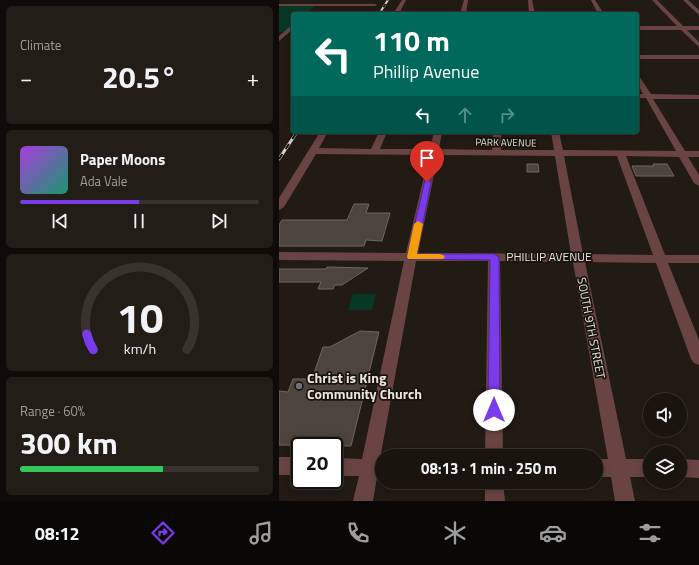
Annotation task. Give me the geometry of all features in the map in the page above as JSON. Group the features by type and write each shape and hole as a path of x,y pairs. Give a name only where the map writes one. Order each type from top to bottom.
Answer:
{"street":[{"path":"279,3 282,0"},
{"path":"311,9 321,0"},
{"path":"397,12 404,0"},
{"path":"463,12 466,0"},
{"path":"530,0 532,12"},
{"path":"593,0 600,12"},
{"path":"654,0 699,45"},
{"path":"685,0 699,13"},
{"path":"279,3 316,5 375,5"},
{"path":"639,28 699,28"},
{"path":"279,32 290,32"},
{"path":"279,39 290,32"},
{"path":"639,57 699,57"},
{"path":"639,80 699,183"},
{"path":"639,96 699,97"},
{"path":"279,207 323,134"},
{"path":"374,152 382,134"},
{"path":"379,449 411,257 438,134"},
{"path":"496,152 497,134"},
{"name":"SOUTH 9TH STREET","path":"555,134 625,501"},
{"name":"PARK AVENUE","path":"313,151 699,154"},
{"path":"620,153 699,359"},
{"name":"PHILLIP AVENUE","path":"279,256 699,259"},
{"path":"494,257 494,449"},
{"path":"279,466 291,466"},
{"path":"343,467 375,468"},
{"path":"603,468 643,468"},
{"path":"687,468 699,468"},
{"path":"363,501 375,471"},
{"path":"494,489 495,501"}],"green space":[{"path":"279,5 316,5 308,12 291,12 291,28 287,32 279,32"},
{"path":"353,294 376,294 372,310 348,310"}],"building":[{"path":"527,164 538,164 539,172 527,172"},
{"path":"653,164 667,164 674,176 636,176 632,166 654,166"},
{"path":"354,204 369,204 366,213 390,213 382,241 366,240 364,246 279,246 279,225 282,220 347,220"},
{"path":"327,267 368,268 342,285 335,285 333,289 318,289 321,282 279,282 279,269 326,269"},
{"path":"360,331 379,332 351,446 343,446 343,437 291,437 291,445 279,445 279,391 288,392 293,379 312,379 323,347 330,347"}],"railway":[{"path":"380,12 388,0"},
{"path":"279,159 296,134"}],"slow traffic":[{"path":"418,224 411,257 440,257"}],"place":[{"name":"Christ is King Community Church","path":"299,386"}],"route":[{"path":"427,182 411,257 494,257 494,410"}]}
